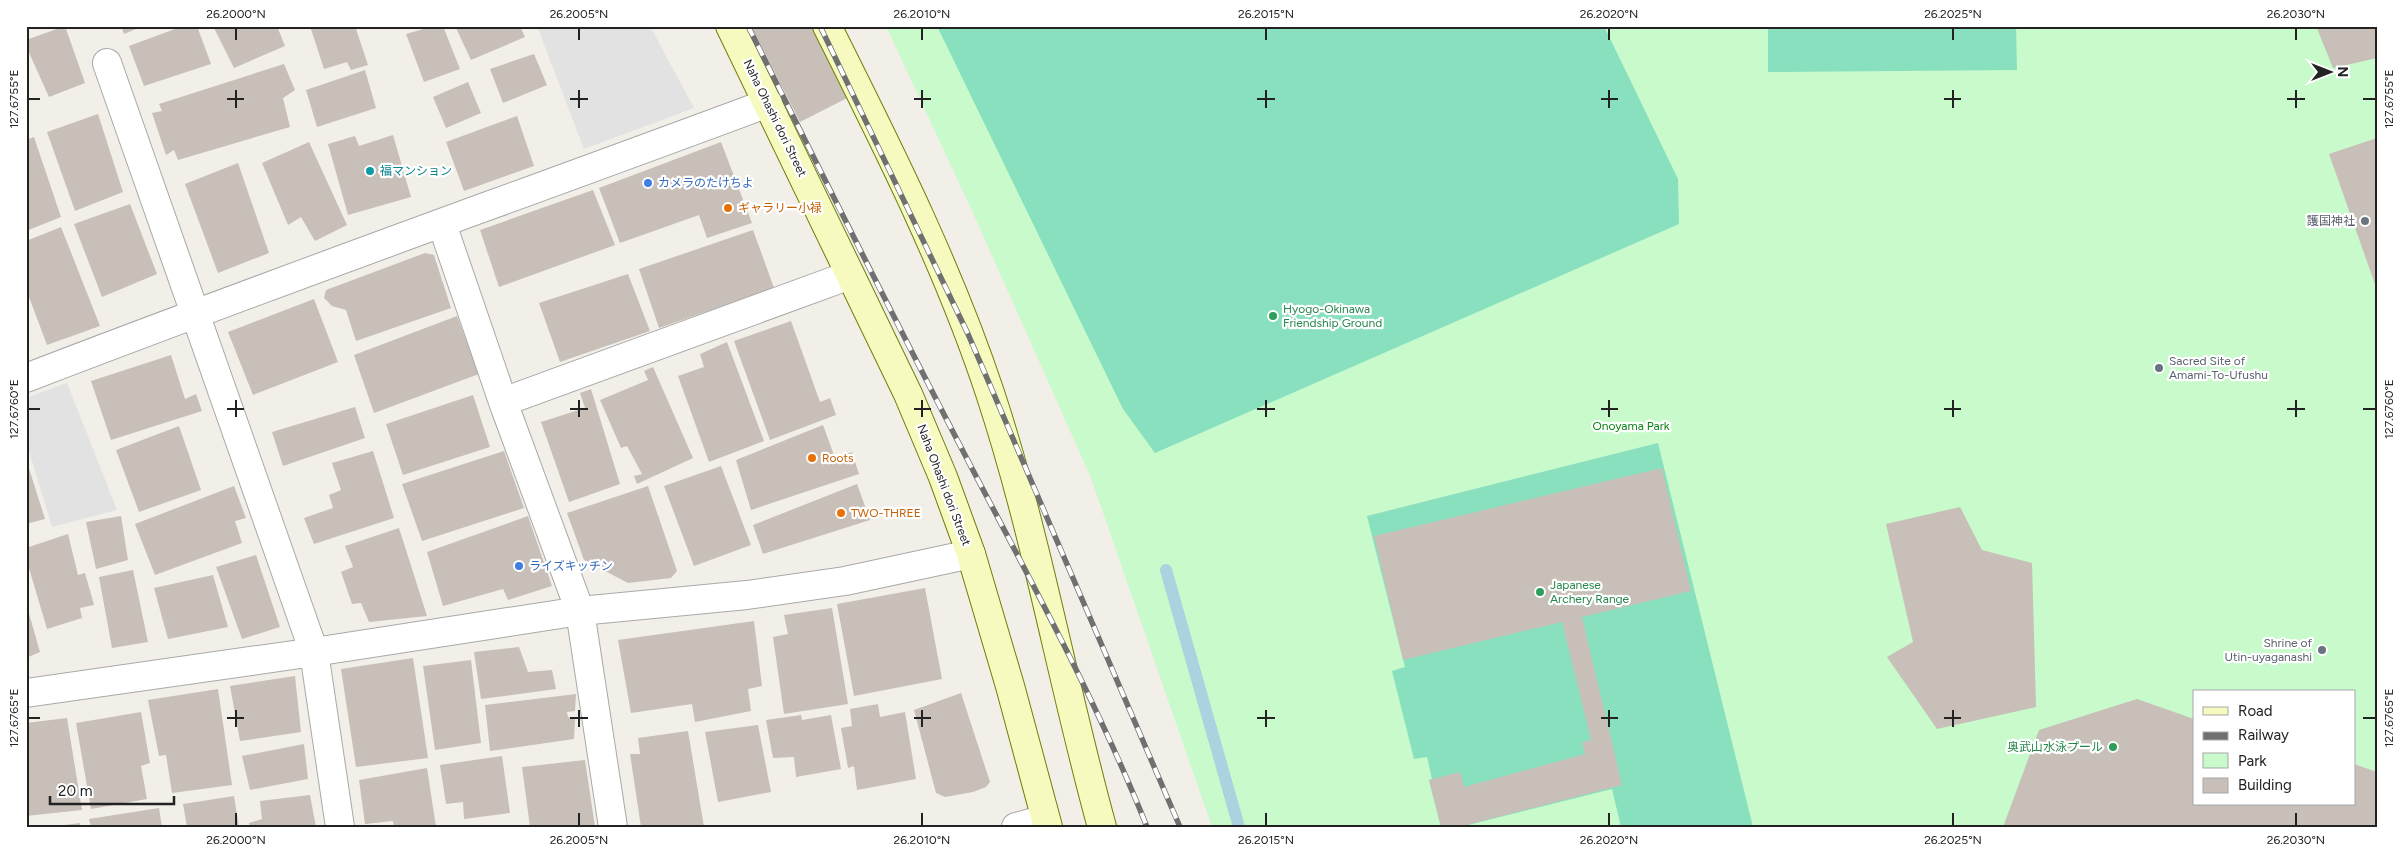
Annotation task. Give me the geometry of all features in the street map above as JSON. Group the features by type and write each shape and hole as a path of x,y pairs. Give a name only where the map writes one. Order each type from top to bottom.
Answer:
{"main road":[{"name":"Naha Ohashi dori Street","path":"730,26 908,394 943,478 971,554 1010,686 1046,823"},
{"path":"828,26 920,218 970,337 990,393 1032,538 1102,827"}],"street":[{"path":"107,63 314,652 340,827"},
{"path":"26,378 194,313 442,224 768,103"},
{"path":"442,224 580,611 614,827"},
{"path":"504,402 850,276"},
{"path":"26,693 314,652 580,611 747,594 845,581 971,554"},
{"path":"1016,827 1046,823"}],"green space":[{"name":"Onoyama Park","path":"886,26 2377,26 2377,827 1212,827 1091,478 973,213"},
{"name":"Hyogo-Okinawa Friendship Ground","path":"937,26 1604,26 1678,179 1679,224 1155,453 1123,409"},
{"path":"1768,26 2016,26 2017,70 1768,72"},
{"name":"Japanese Archery Range","path":"1658,443 1753,827 1621,827 1612,789 1460,827 1441,827 1429,780 1432,779 1427,757 1414,759 1392,671 1405,667 1367,516"}],"shaded area":[{"path":"537,26 650,26 694,108 584,149"},
{"path":"67,383 117,510 52,527 26,441 26,398"}],"building":[{"path":"65,26 85,83 49,97 26,46 26,40"},
{"path":"121,26 143,26 124,34"},
{"path":"183,26 197,26 211,64 144,86 129,46"},
{"path":"213,26 277,26 285,46 234,68"},
{"path":"310,26 355,26 368,65 351,70 347,62 324,69"},
{"path":"434,26 443,26 460,69 424,82 406,34"},
{"path":"455,26 520,26 525,37 471,60"},
{"path":"751,26 823,26 857,93 800,122"},
{"path":"2316,26 2377,26 2377,58 2333,68"},
{"path":"534,54 547,85 503,103 490,69"},
{"path":"284,64 295,90 283,98 290,127 178,160 174,150 166,155 152,113 162,111 159,104"},
{"path":"365,70 376,108 317,127 306,90"},
{"path":"468,82 481,113 446,128 433,97"},
{"path":"98,114 123,192 75,211 47,132"},
{"path":"517,116 534,166 464,191 446,142"},
{"name":"福マンション","path":"393,135 411,197 348,215 328,144 355,136 359,146"},
{"path":"34,137 61,217 26,231 26,158 29,157 26,140"},
{"name":"護国神社","path":"2377,138 2377,287 2376,287 2329,154"},
{"path":"309,142 347,225 315,241 301,217 288,225 262,163"},
{"path":"721,142 752,223 707,238 699,215 620,243 599,188"},
{"path":"238,163 269,253 218,273 185,184"},
{"path":"593,190 615,245 499,287 480,230"},
{"path":"130,204 157,274 102,297 74,224"},
{"path":"61,227 100,326 47,345 26,289 26,241"},
{"path":"753,230 774,288 659,328 639,269"},
{"path":"425,253 434,255 451,308 356,341 346,310 332,306 324,298 326,290"},
{"path":"628,274 650,331 560,362 539,303"},
{"path":"314,299 338,362 253,395 228,332"},
{"path":"457,316 479,374 374,413 354,355"},
{"path":"791,321 820,402 830,398 836,415 770,440 734,341"},
{"path":"727,342 764,441 709,462 678,376 704,367 700,354"},
{"path":"171,355 185,399 196,394 202,411 111,440 91,381"},
{"path":"653,367 693,458 637,484 634,476 642,474 627,446 621,448 600,400 648,380 644,371"},
{"path":"591,389 620,484 569,502 541,422 585,408 580,393"},
{"path":"473,395 490,447 403,475 386,424"},
{"path":"355,407 365,438 283,466 272,432"},
{"path":"823,425 835,458 852,452 859,474 751,510 736,460"},
{"path":"179,426 201,490 139,512 116,450"},
{"path":"373,451 394,518 314,544 304,518 333,508 329,495 341,490 332,463"},
{"path":"504,451 524,508 422,541 402,484"},
{"path":"26,459 45,519 26,524"},
{"path":"721,466 751,545 694,566 664,486"},
{"path":"1662,468 1691,591 1582,617 1622,785 1459,827 1441,827 1429,780 1460,772 1464,787 1585,754 1582,742 1591,740 1562,622 1403,660 1374,536"},
{"path":"857,484 870,520 763,554 753,525"},
{"path":"234,486 246,518 235,521 242,543 155,575 135,524"},
{"path":"648,486 677,571 671,578 628,583 584,560 567,513"},
{"path":"1960,507 1982,550 2032,563 2036,707 1937,729 1887,657 1913,642 1886,524"},
{"path":"121,516 128,560 96,569 86,522"},
{"path":"528,516 552,586 508,600 503,589 443,606 427,552"},
{"path":"399,528 427,616 369,622 361,603 352,604 341,572 353,567 345,546"},
{"path":"68,534 78,575 85,573 94,605 80,608 82,618 47,629 26,558 26,548"},
{"path":"256,555 280,627 242,639 216,567"},
{"path":"133,570 148,642 112,648 99,577"},
{"path":"213,575 228,627 168,639 154,588"},
{"path":"925,588 942,679 854,696 837,604"},
{"path":"26,603 40,652 26,658"},
{"path":"832,608 848,704 784,714 773,637 788,634 784,615"},
{"path":"754,621 762,686 748,689 751,711 695,722 692,704 631,713 618,640"},
{"path":"519,647 528,672 552,670 556,689 481,699 474,652"},
{"path":"413,658 428,758 356,767 341,669"},
{"path":"471,660 481,743 435,750 423,666"},
{"path":"295,676 301,732 240,741 230,686"},
{"path":"218,689 232,785 172,793 166,755 159,756 148,700"},
{"path":"961,693 990,782 986,787 973,792 945,797 936,793 914,710"},
{"path":"576,694 575,711 567,712 568,717 575,719 574,739 490,751 485,705"},
{"name":"奥武山水泳プール","path":"2137,699 2193,719 2193,806 2356,806 2356,765 2377,772 2377,827 2003,827 2039,730"},
{"path":"878,704 880,717 905,712 916,779 857,790 854,766 848,768 841,728 852,726 850,709"},
{"path":"141,712 150,763 141,766 147,799 91,809 76,723"},
{"path":"801,715 802,720 831,715 841,769 796,777 794,757 773,758 766,720"},
{"path":"67,718 82,810 26,816 26,723"},
{"path":"758,725 771,792 718,802 705,732"},
{"path":"688,731 704,827 677,825 641,827 630,754 640,754 638,738"},
{"path":"304,744 308,779 250,790 242,756"},
{"path":"502,756 510,813 464,819 463,802 446,804 440,765"},
{"path":"585,760 595,827 530,827 522,767"},
{"path":"427,768 436,827 394,827 393,821 365,824 359,780"},
{"path":"310,795 316,827 250,827 249,823 262,819 260,801"},
{"path":"234,796 239,827 187,827 183,804"},
{"path":"159,808 162,827 91,827 89,819"},
{"path":"80,823 80,827 57,827 57,826"}],"waterway":[{"path":"1166,570 1239,827"}],"railway":[{"path":"748,26 910,348 1084,685 1147,827"},
{"path":"820,26 968,334 1180,827"}],"place":[{"name":"福マンション","path":"370,171"},
{"name":"カメラのたけちよ","path":"648,183"},
{"name":"ギャラリー小禄","path":"728,208"},
{"name":"護国神社","path":"2365,221"},
{"name":"Hyogo-Okinawa Friendship Ground","path":"1273,316"},
{"name":"Sacred Site of Amami-To-Ufushu","path":"2159,368"},
{"name":"Roots","path":"812,458"},
{"name":"TWO-THREE","path":"841,513"},
{"name":"ライズキッチン","path":"519,566"},
{"name":"Japanese Archery Range","path":"1540,592"},
{"name":"Shrine of Utin-uyaganashi","path":"2322,650"},
{"name":"奥武山水泳プール","path":"2113,747"}]}
